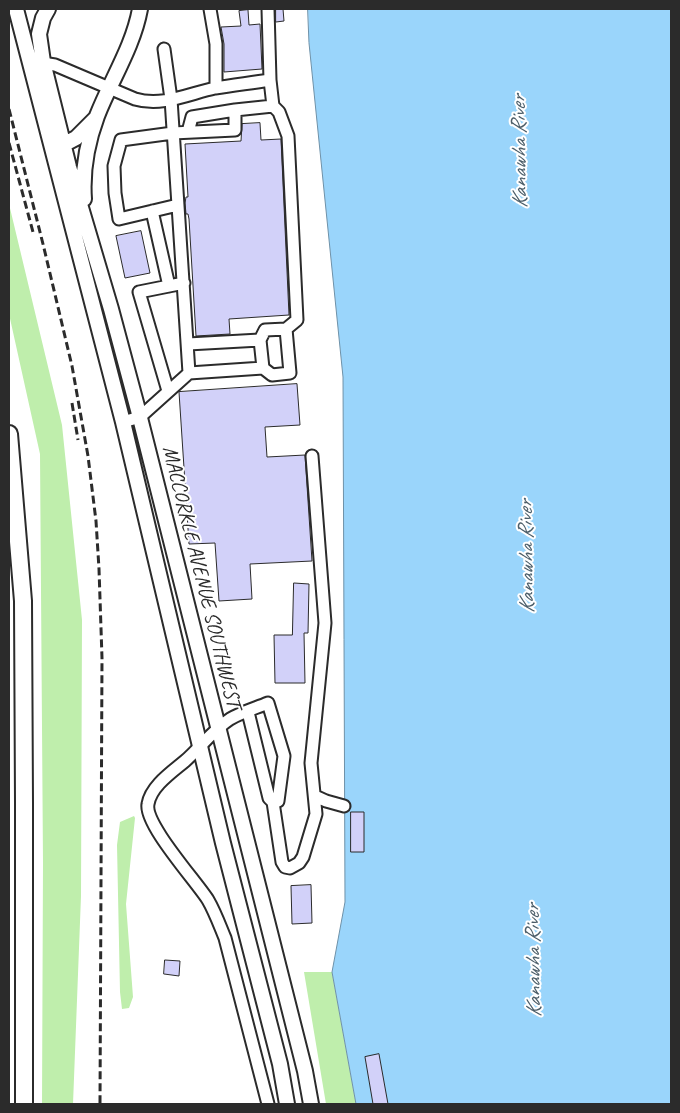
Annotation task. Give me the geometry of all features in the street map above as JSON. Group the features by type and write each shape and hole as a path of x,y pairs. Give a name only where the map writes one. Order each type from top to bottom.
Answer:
{"highway":[{"path":"9,434 23,601 24,1104"}],"main road":[{"path":"16,9 37,62"},
{"path":"37,62 39,34 43,18 48,9"},
{"path":"90,240 83,186 86,156 97,116 130,41 140,9"},
{"name":"MACCORKLE AVENUE SOUTHWEST","path":"37,62 201,747 278,1055 287,1104"},
{"path":"58,148 87,128 97,116"},
{"name":"MACCORKLE AVENUE SOUTHWEST","path":"58,148 90,240 140,417 305,1071 311,1104"}],"street":[{"path":"210,9 216,44 216,88"},
{"path":"262,368 260,340 265,330 286,329 297,320 288,136 279,112 273,106 270,80 268,9"},
{"path":"164,49 171,99 189,373"},
{"path":"37,62 55,65 145,102 156,103 216,88 270,80"},
{"path":"188,132 192,118 235,110 273,106"},
{"path":"178,205 119,218 115,193 114,166 121,140 173,133 235,130 235,110"},
{"path":"152,211 169,286"},
{"path":"168,391 139,292 184,283"},
{"path":"123,422 140,417 189,373 262,368 272,375 290,373 286,329"},
{"path":"188,344 260,340"},
{"path":"248,712 269,798 273,802 282,862 285,867 290,868 299,863 303,857 316,814 312,763 325,623 312,456"},
{"path":"268,1104 223,932 208,900 163,840 147,806 150,796 160,784 228,720 268,702 284,756 280,796 278,801 273,802"},
{"path":"315,796 326,802 344,806"}],"green space":[{"path":"9,204 62,425 82,620 81,896 73,1104 42,1104 43,863 40,454 9,314"},
{"path":"134,816 126,904 133,997 129,1008 122,1009 117,845 120,822"},
{"path":"304,972 332,972 356,1104 326,1104"}],"water":[{"name":"Kanawha River","path":"308,9 671,9 671,1104 356,1104 332,972 345,902 343,377 309,43"}],"building":[{"path":"276,9 283,9 284,21 276,22"},
{"path":"248,10 249,25 260,24 262,69 224,72 224,44 221,27 241,26 239,11"},
{"path":"260,123 261,140 281,139 289,315 229,319 230,334 196,336 189,219 188,214 186,214 185,203 186,197 188,197 185,144 241,141 242,124"},
{"path":"141,231 150,273 125,278 116,236"},
{"path":"297,384 300,425 265,427 267,457 305,455 312,561 250,564 252,599 219,601 215,543 189,544 179,392"},
{"path":"294,583 309,584 308,633 304,633 305,683 275,683 274,635 292,635"},
{"path":"351,812 364,812 364,852 351,852"},
{"path":"311,885 312,923 292,924 291,886"},
{"path":"165,960 180,961 179,976 164,974"},
{"path":"379,1054 388,1104 373,1104 365,1057"}],"railway":[{"path":"9,109 72,366 88,456 96,521 102,658 100,1104"},
{"path":"9,143 33,232"},
{"path":"72,403 78,440"}]}
